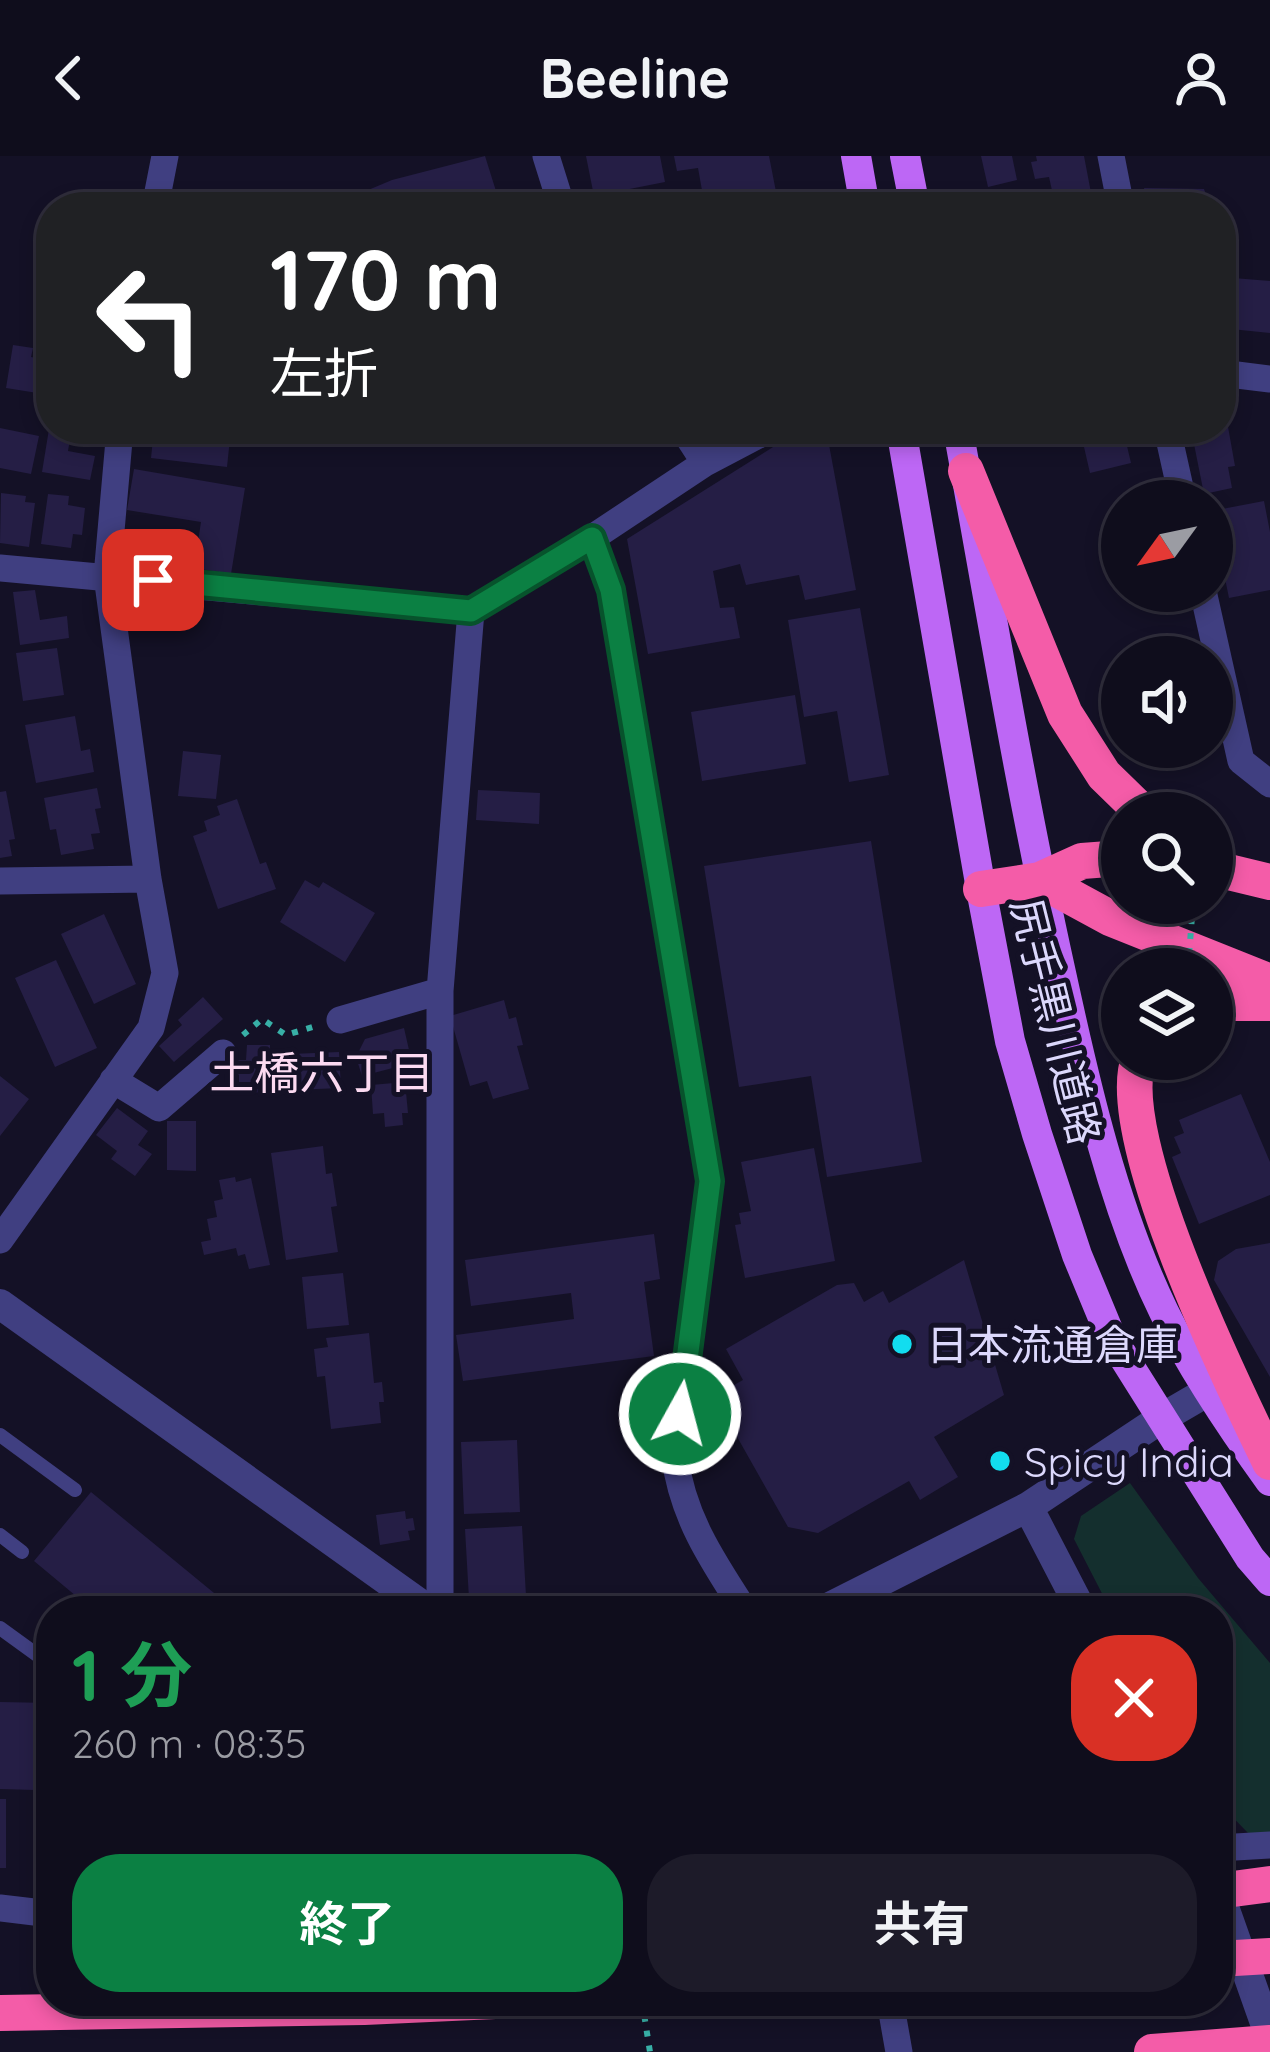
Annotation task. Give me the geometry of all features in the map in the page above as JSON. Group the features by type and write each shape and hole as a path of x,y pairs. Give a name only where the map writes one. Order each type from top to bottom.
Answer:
{"highway":[{"path":"965,471 1065,714 1104,775 1121,792"},
{"path":"981,889 1040,880 1082,860 1101,859"},
{"path":"1040,880 1109,918 1270,982"},
{"path":"1233,1004 1270,1003"},
{"path":"1135,1080 1136,1119 1156,1195 1218,1385 1270,1462"},
{"path":"1233,1888 1270,1884"},
{"path":"1233,1958 1270,1955"},
{"path":"0,2013 36,2012"},
{"path":"1152,2052 1261,2044"}],"main road":[{"path":"856,156 862,192"},
{"path":"905,156 912,192"},
{"name":"尻手黒川道路","path":"905,444 1010,1041 1076,1255 1111,1337 1250,1558 1270,1582"},
{"name":"尻手黒川道路","path":"960,444 1040,880 1077,1043 1130,1229 1164,1312 1218,1385 1270,1480"}],"street":[{"path":"158,192 165,156"},
{"path":"546,156 557,192"},
{"path":"1111,156 1118,192"},
{"path":"1236,375 1270,379"},
{"path":"0,1240 151,1028 165,973 107,576 119,444"},
{"path":"693,444 705,463"},
{"path":"0,568 471,611 741,444"},
{"path":"1170,444 1178,480"},
{"path":"592,538 611,590 710,1181 674,1457 679,1490 693,1524 736,1596"},
{"path":"440,1596 440,991 471,611"},
{"path":"1208,612 1241,761 1270,784"},
{"path":"0,881 148,878"},
{"path":"340,1020 440,991"},
{"path":"113,1080 160,1108 223,1053"},
{"path":"0,1304 409,1596"},
{"path":"852,1596 1028,1507 1218,1385"},
{"path":"1028,1507 1074,1596"},
{"path":"1233,1848 1270,1845"},
{"path":"0,1908 36,1912"},
{"path":"1233,1944 1261,2044"},
{"path":"893,2016 899,2052"}],"lane":[{"path":"0,1435 75,1490"},
{"path":"0,1535 22,1552"},
{"path":"0,1628 36,1654"}],"path":[{"path":"223,1053 262,1018 286,1036 340,1020"},
{"path":"645,2016 650,2052"}],"green space":[{"path":"1130,1483 1213,1596 1103,1596 1074,1539 1081,1516"},
{"path":"1233,1619 1270,1663 1270,1833 1249,1834 1233,1817"}],"building":[{"path":"485,156 496,192 363,192"},
{"path":"586,156 660,156 665,182 593,192"},
{"path":"674,156 769,156 776,192 702,192 698,168 677,171"},
{"path":"981,156 1012,156 1017,180 988,187"},
{"path":"1036,156 1084,156 1091,192 1052,192 1049,177 1035,179 1031,162 1037,161"},
{"path":"1144,188 1205,192 1145,192"},
{"path":"1236,278 1270,281 1270,333 1236,330"},
{"path":"13,345 33,348 36,393 6,388"},
{"path":"0,428 36,435 31,474 0,468"},
{"path":"47,444 69,444 68,451 95,456 90,480 42,472"},
{"path":"152,444 229,444 227,467 151,458"},
{"path":"778,444 829,444 856,590 805,600 799,575 746,585 740,564 713,571 720,608 734,607 740,638 648,654 627,539"},
{"path":"1083,444 1127,444 1131,463 1090,473"},
{"path":"1194,444 1231,444 1235,466 1228,467 1230,480 1201,480"},
{"path":"134,469 245,488 231,574 194,568 201,522 127,510"},
{"path":"1,493 26,496 25,502 35,503 29,547 0,543"},
{"path":"48,494 69,496 68,505 85,508 82,535 73,534 71,548 41,544"},
{"path":"1264,501 1270,532 1270,590 1233,597 1233,507"},
{"path":"35,590 40,620 67,616 69,638 20,645 13,592"},
{"path":"860,608 889,775 849,782 837,711 804,717 788,620"},
{"path":"57,648 64,695 23,701 16,653"},
{"path":"795,695 806,764 702,781 691,712"},
{"path":"75,716 81,751 90,749 94,772 36,783 25,725"},
{"path":"183,751 221,755 216,799 178,796"},
{"path":"97,788 100,833 91,834 94,849 61,855 44,798"},
{"path":"478,790 540,793 539,824 476,820"},
{"path":"6,791 15,839 9,840 12,856 0,858 0,792"},
{"path":"237,799 260,864 266,862 276,889 218,909 193,836 207,831 204,821 220,815 217,806"},
{"path":"871,841 922,1162 827,1177 811,1076 739,1087 704,866"},
{"path":"305,880 319,888 323,882 375,913 345,962 280,922"},
{"path":"104,914 136,984 94,1004 61,934"},
{"path":"56,960 97,1048 55,1067 15,978"},
{"path":"203,997 223,1019 174,1062 159,1046"},
{"path":"504,1000 509,1019 516,1017 523,1045 517,1046 529,1089 493,1099 487,1081 470,1086 450,1016"},
{"path":"404,1028 412,1063 362,1076 356,1057 365,1039"},
{"path":"247,1045 270,1045 275,1092 239,1093 239,1075 227,1076 227,1060 246,1060"},
{"path":"339,1052 341,1088 293,1090 291,1054"},
{"path":"0,1076 29,1099 0,1136"},
{"path":"405,1082 408,1113 402,1113 403,1125 385,1127 384,1113 373,1114 371,1085"},
{"path":"1241,1094 1270,1162 1270,1195 1199,1224 1172,1157 1181,1153 1174,1137 1184,1133 1179,1120"},
{"path":"117,1108 148,1131 138,1145 152,1154 135,1176 111,1159 117,1151 96,1135"},
{"path":"167,1121 196,1121 196,1171 167,1170"},
{"path":"323,1146 337,1206 331,1207 338,1252 286,1260 271,1153"},
{"path":"814,1148 835,1261 745,1278 735,1225 741,1224 739,1213 751,1211 741,1162"},
{"path":"235,1177 236,1182 251,1178 270,1265 249,1269 245,1254 238,1256 236,1248 204,1255 201,1242 211,1240 207,1219 217,1217 214,1201 223,1199 219,1180"},
{"path":"654,1234 660,1279 644,1282 654,1356 463,1381 456,1335 574,1319 571,1293 471,1306 465,1260"},
{"path":"1270,1243 1270,1377 1214,1280 1218,1261 1236,1249"},
{"path":"964,1260 1004,1395 934,1437 958,1477 920,1500 909,1481 818,1533 788,1527 714,1396 743,1380 726,1349 837,1285 854,1283 864,1302 883,1291 889,1303"},
{"path":"343,1273 349,1325 307,1329 302,1277"},
{"path":"369,1333 374,1383 382,1382 381,1423 331,1429 325,1376 317,1377 314,1349 328,1347 326,1338"},
{"path":"517,1440 520,1512 464,1514 461,1442"},
{"path":"91,1492 218,1596 76,1596 34,1561"},
{"path":"405,1511 406,1519 413,1518 415,1530 408,1531 410,1540 380,1545 376,1515"},
{"path":"522,1526 526,1596 469,1596 465,1529"},
{"path":"0,1702 36,1703 36,1810 35,1790 0,1789"},
{"path":"0,1799 6,1799 6,1868 0,1868"}],"place":[{"name":"日本流通倉庫","path":"902,1344"},
{"name":"Spicy India","path":"1000,1461"}],"district":[{"name":"土橋六丁目","path":"322,1072"}],"route":[{"path":"153,580 471,611 592,538 611,590 710,1181 680,1414"}]}
